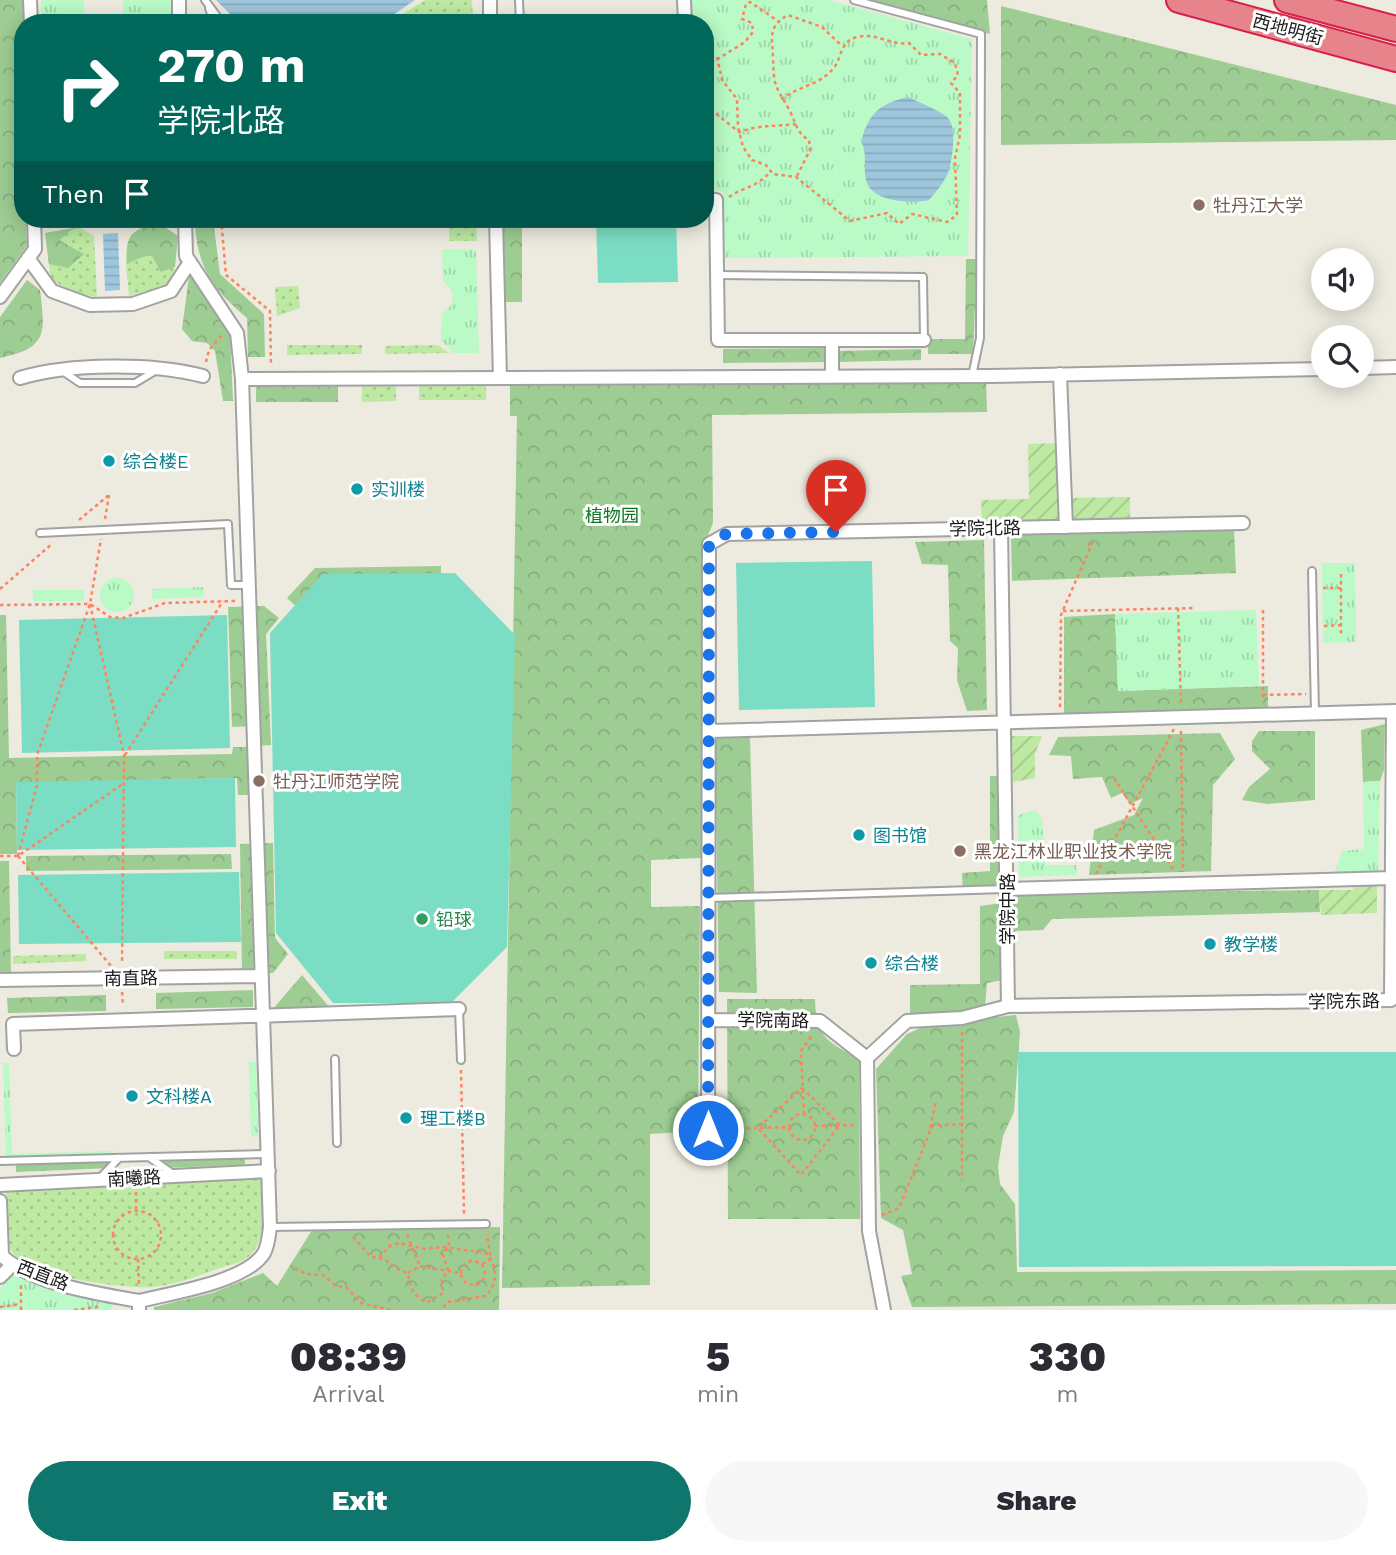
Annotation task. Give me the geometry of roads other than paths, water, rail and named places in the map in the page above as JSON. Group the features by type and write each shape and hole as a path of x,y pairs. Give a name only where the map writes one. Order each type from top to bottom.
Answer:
{"highway":[{"name":"西地明街","path":"1179,0 1396,59"},
{"name":"西地明街","path":"1287,0 1396,29"}],"street":[{"path":"34,228 33,259 52,291 90,305 133,304 171,291 190,262"},
{"path":"139,1305 251,1267 265,1252 270,1227 242,379 237,333 186,256 185,228"},
{"path":"496,228 500,378"},
{"path":"713,228 717,275 718,340 924,340"},
{"path":"0,297 33,259"},
{"path":"832,341 832,376"},
{"path":"1374,368 1396,367"},
{"path":"20,378 60,369 159,368 203,376"},
{"path":"242,379 972,376 1311,369"},
{"path":"1060,374 1066,527"},
{"name":"学院北路","path":"710,731 709,544 726,534 1243,523"},
{"name":"学院中路","path":"1001,528 1006,722 1008,1006"},
{"path":"708,1133 710,731 1395,711"},
{"name":"学院东路","path":"1008,1006 1391,1000 1395,711"},
{"path":"1007,889 1392,878"},
{"name":"南直路","path":"0,980 262,976"},
{"path":"884,1310 869,1221 867,1058 907,1020 962,1018 1008,1006"},
{"path":"14,1049 13,1024 265,1017 276,1013 334,1018 459,1009"},
{"name":"学院南路","path":"709,1020 820,1021 867,1058"},
{"name":"南曦路","path":"0,1185 269,1171"},
{"name":"西直路","path":"0,1201 2,1256 17,1267 76,1288 139,1305"},
{"path":"0,1277 17,1267"}],"lane":[{"path":"210,14 205,0 215,14"},
{"path":"854,0 981,34 980,338 972,376"},
{"path":"717,275 923,277 924,340"},
{"path":"40,533 228,524 231,585 249,585"},
{"path":"1312,571 1315,714"},
{"path":"709,898 1007,889"},
{"path":"459,1009 461,1059"},
{"path":"335,1059 338,1143"},
{"path":"0,1161 268,1154"},
{"path":"149,1157 175,1176"},
{"path":"98,1180 120,1158"},
{"path":"270,1227 486,1224"}],"water":[{"path":"216,0 415,0 394,14 230,14"},
{"path":"908,97 943,114 952,128 952,153 948,173 929,200 905,201 887,198 872,191 866,180 861,142 868,124 882,107"},
{"path":"118,233 120,290 105,291 103,234"}],"place":[{"name":"牡丹江大学","path":"1199,205"},
{"name":"综合楼E","path":"109,461"},
{"name":"实训楼","path":"357,489"},
{"name":"牡丹江师范学院","path":"259,781"},
{"name":"图书馆","path":"859,835"},
{"name":"黑龙江林业职业技术学院","path":"960,851"},
{"name":"铅球","path":"422,919"},
{"name":"教学楼","path":"1210,944"},
{"name":"综合楼","path":"871,963"},
{"name":"文科楼A","path":"132,1096"},
{"name":"理工楼B","path":"406,1118"}],"park label":[{"name":"植物园","path":"612,515"}]}
